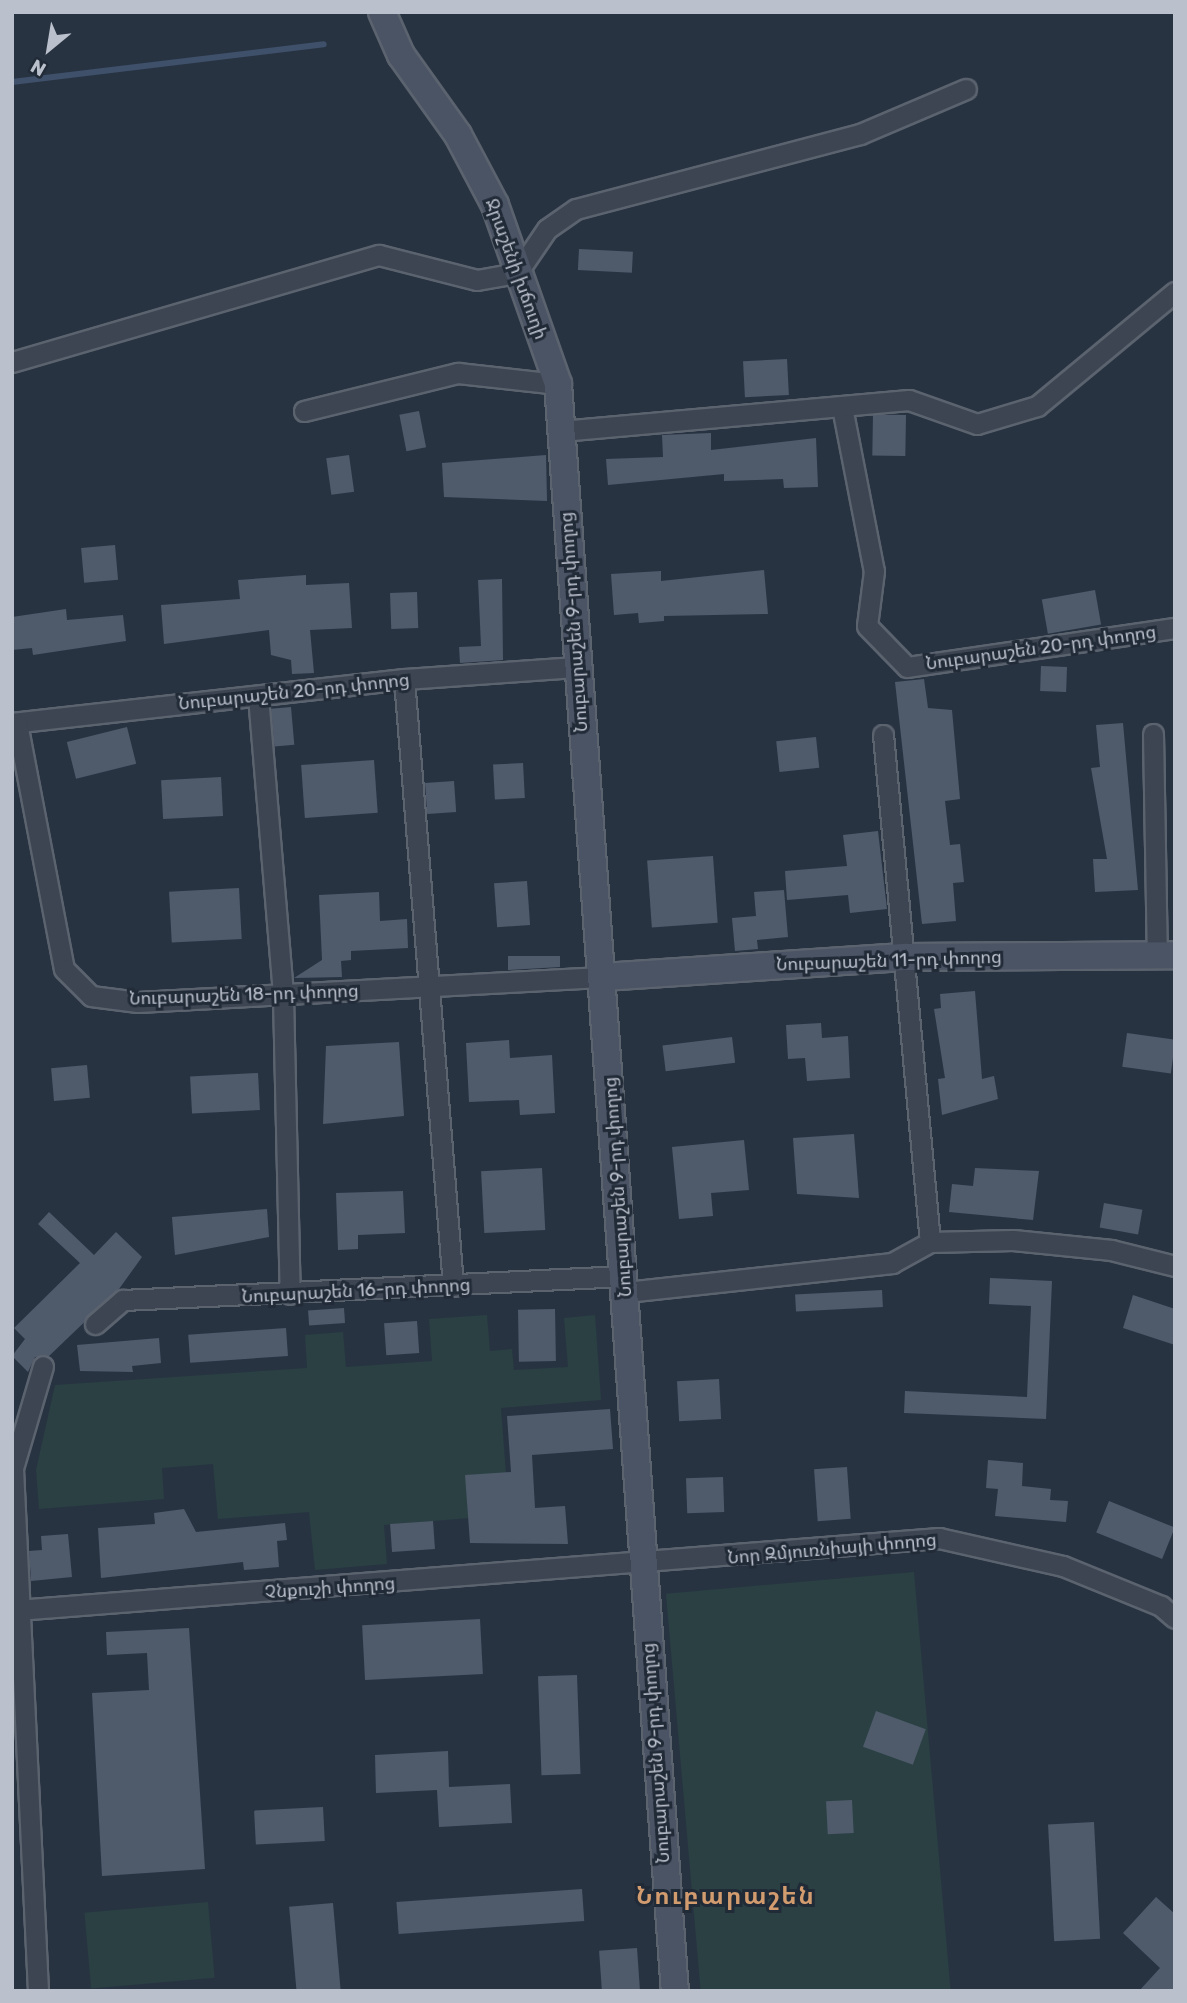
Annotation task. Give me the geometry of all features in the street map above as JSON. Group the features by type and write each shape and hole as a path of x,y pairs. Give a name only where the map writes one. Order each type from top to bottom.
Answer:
{"main road":[{"name":"Ջրաշենի խճուղի","path":"382,12 401,55 458,135 495,205 517,274 558,384"},
{"name":"Նուբարաշեն 9-րդ փողոց","path":"558,384 675,1991"},
{"name":"Նուբարաշեն 11-րդ փողոց","path":"603,977 907,957 1166,955"}],"street":[{"path":"12,362 379,256 477,281 517,274 547,229 576,209 860,134 966,89"},
{"path":"561,431 909,400 977,424 1037,406 1175,292"},
{"path":"304,411 458,373 558,384"},
{"name":"Նուբարաշեն 20-րդ փողոց","path":"842,407 874,570 867,626 907,667 1175,628"},
{"name":"Նուբարաշեն 20-րդ փողոց","path":"14,723 404,679 577,667"},
{"path":"404,679 453,1286"},
{"path":"258,696 283,996 290,1294"},
{"name":"Նուբարաշեն 18-րդ փողոց","path":"14,723 64,969 74,985 90,996 138,1002 603,977"},
{"path":"1153,734 1166,955"},
{"path":"883,735 907,957 930,1242 1025,1241 1111,1251 1175,1266"},
{"name":"Նուբարաշեն 16-րդ փողոց","path":"95,1324 123,1300 453,1286 625,1284 891,1263 930,1242"},
{"path":"38,1991 15,1632 17,1610 13,1468 43,1366"},
{"name":"Նոր Զմյուռնիայի փողոց","path":"643,1565 939,1538 1063,1566 1161,1606 1175,1618"},
{"name":"Չնքուշի փողոց","path":"17,1610 643,1565"}],"green space":[{"path":"487,1315 490,1351 512,1349 514,1370 568,1367 564,1318 595,1315 601,1400 501,1408 506,1474 470,1518 384,1525 387,1564 315,1570 309,1512 218,1519 213,1464 162,1468 164,1499 39,1509 36,1470 55,1385 307,1368 305,1335 343,1332 346,1367 432,1361 429,1319"},
{"path":"914,1572 951,1990 701,1991 666,1594"},
{"path":"208,1902 215,1978 91,1989 84,1913"}],"building":[{"path":"579,249 633,252 632,273 578,270"},
{"path":"787,359 789,395 745,397 743,361"},
{"path":"419,411 426,447 406,451 399,415"},
{"path":"873,414 906,415 905,456 872,455"},
{"path":"711,433 711,450 816,438 818,487 784,488 783,479 724,481 724,474 608,485 606,459 663,457 662,435"},
{"path":"349,455 354,492 331,495 326,458"},
{"path":"546,455 547,501 444,497 442,463"},
{"path":"115,545 118,580 84,583 81,548"},
{"path":"764,570 768,614 664,616 664,621 639,623 638,613 614,615 611,574 661,571 661,581"},
{"path":"306,575 306,585 349,583 352,628 310,630 314,673 292,674 291,660 271,655 269,630 164,644 161,605 240,599 238,580"},
{"path":"502,579 503,660 460,663 459,647 481,646 478,580"},
{"path":"1095,590 1101,624 1048,634 1042,599"},
{"path":"417,592 418,628 391,629 390,593"},
{"path":"66,609 67,620 123,615 126,641 33,655 32,648 12,650 12,617"},
{"path":"1041,666 1067,667 1066,692 1040,691"},
{"path":"924,679 928,708 952,710 960,799 945,801 950,845 960,844 964,882 953,883 956,921 922,924 895,682"},
{"path":"291,707 294,745 274,747 271,709"},
{"path":"1123,723 1138,890 1095,892 1093,859 1107,859 1091,768 1100,767 1096,725"},
{"path":"127,727 136,764 76,779 67,742"},
{"path":"816,737 819,768 779,772 776,741"},
{"path":"374,760 378,813 305,818 301,765"},
{"path":"523,763 525,798 495,800 493,765"},
{"path":"221,777 223,816 163,819 161,780"},
{"path":"454,781 456,812 427,814 425,783"},
{"path":"878,831 887,909 850,913 848,895 787,900 785,871 847,866 843,835"},
{"path":"713,856 718,923 652,927 647,861"},
{"path":"527,881 530,925 497,927 494,883"},
{"path":"239,888 242,939 172,943 169,892"},
{"path":"784,890 788,937 757,940 758,949 735,951 732,918 756,916 754,892"},
{"path":"379,892 380,921 407,919 408,948 351,951 351,960 341,961 342,977 294,978 322,960 319,895"},
{"path":"508,956 560,956 560,967 508,970"},
{"path":"975,991 982,1079 994,1076 998,1099 942,1115 938,1079 945,1078 934,1009 941,1008 940,994"},
{"path":"821,1023 822,1038 848,1036 850,1078 807,1081 805,1058 788,1059 786,1025"},
{"path":"1127,1033 1175,1040 1171,1073 1122,1067"},
{"path":"732,1037 735,1063 666,1071 663,1046"},
{"path":"509,1040 510,1058 552,1055 555,1113 520,1115 519,1100 469,1102 466,1043"},
{"path":"399,1042 404,1116 323,1124 326,1046"},
{"path":"87,1065 90,1098 54,1101 51,1068"},
{"path":"258,1073 260,1110 192,1114 190,1077"},
{"path":"854,1134 859,1198 797,1194 793,1138"},
{"path":"744,1140 749,1190 711,1193 713,1216 679,1219 672,1147"},
{"path":"542,1168 545,1230 484,1233 481,1171"},
{"path":"975,1168 1039,1171 1033,1220 949,1212 952,1184 973,1186"},
{"path":"403,1191 405,1233 358,1235 358,1249 338,1250 336,1193"},
{"path":"1104,1203 1142,1210 1138,1234 1100,1228"},
{"path":"267,1209 269,1237 175,1255 172,1217"},
{"path":"49,1212 94,1255 116,1232 142,1257 119,1289 49,1356 35,1357 28,1372 12,1356 25,1339 14,1328 80,1263 38,1224"},
{"path":"990,1278 1052,1281 1046,1419 904,1413 905,1391 1027,1397 1031,1306 989,1304"},
{"path":"882,1290 883,1307 796,1312 795,1295"},
{"path":"1133,1295 1175,1309 1175,1345 1123,1328"},
{"path":"344,1308 345,1323 309,1325 308,1311"},
{"path":"555,1309 556,1361 519,1362 518,1310"},
{"path":"417,1321 419,1353 386,1355 384,1323"},
{"path":"286,1328 288,1356 190,1363 188,1335"},
{"path":"159,1338 161,1363 132,1366 133,1372 80,1371 77,1345"},
{"path":"719,1379 721,1419 679,1421 677,1381"},
{"path":"610,1409 613,1449 532,1455 535,1508 565,1506 568,1544 470,1543 465,1475 511,1472 507,1416"},
{"path":"988,1460 1023,1463 1022,1486 1051,1489 1050,1500 1068,1501 1066,1522 995,1516 998,1489 986,1488"},
{"path":"847,1467 851,1519 818,1521 814,1469"},
{"path":"723,1477 724,1512 687,1513 686,1478"},
{"path":"1109,1501 1175,1528 1162,1559 1096,1533"},
{"path":"184,1509 196,1532 285,1523 287,1540 277,1541 279,1567 244,1570 243,1562 101,1578 98,1528 155,1524 154,1513"},
{"path":"433,1521 435,1549 392,1552 390,1524"},
{"path":"68,1534 72,1577 31,1581 29,1551 42,1550 41,1536"},
{"path":"480,1619 483,1674 365,1680 362,1625"},
{"path":"189,1628 205,1869 102,1876 92,1693 149,1690 147,1653 107,1655 106,1632"},
{"path":"577,1675 580,1774 541,1775 538,1676"},
{"path":"876,1711 926,1729 913,1765 863,1747"},
{"path":"448,1751 449,1787 510,1784 512,1823 439,1827 437,1790 376,1793 375,1755"},
{"path":"852,1800 854,1833 828,1834 826,1801"},
{"path":"323,1807 325,1841 256,1845 254,1811"},
{"path":"1094,1822 1100,1939 1054,1941 1048,1824"},
{"path":"582,1889 584,1921 399,1934 396,1902"},
{"path":"1156,1897 1175,1914 1175,1991 1139,1991 1160,1968 1123,1933"},
{"path":"333,1903 341,1991 297,1991 289,1907"},
{"path":"637,1948 640,1991 602,1991 599,1951"}],"waterway":[{"path":"12,82 324,44"}],"district":[{"name":"Նուբարաշեն","path":"726,1897"}]}
